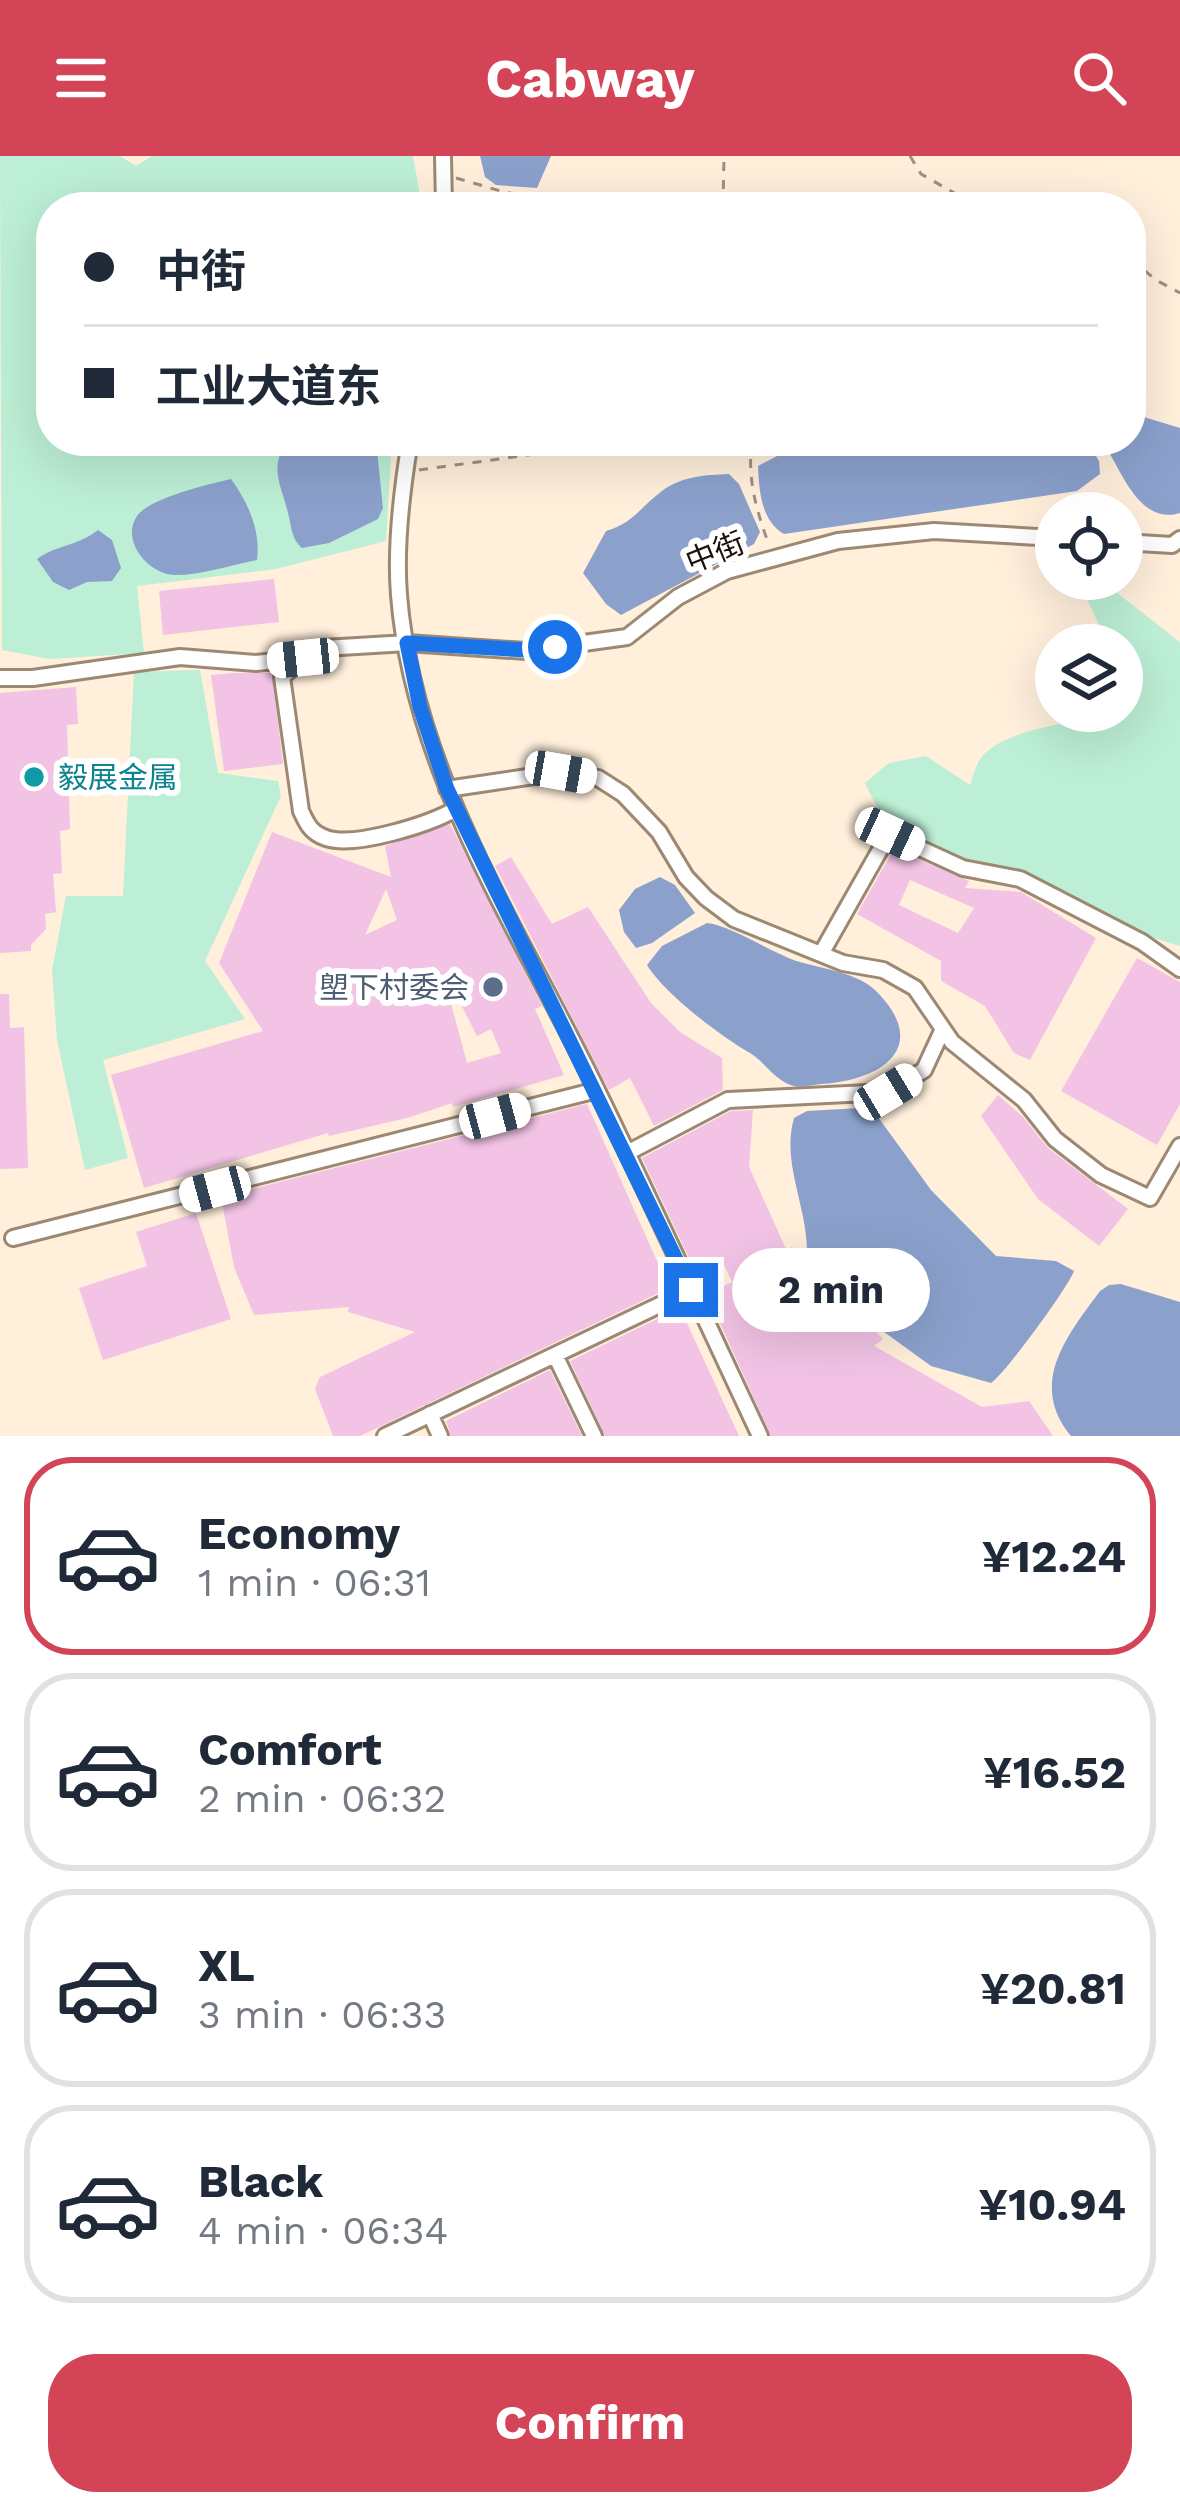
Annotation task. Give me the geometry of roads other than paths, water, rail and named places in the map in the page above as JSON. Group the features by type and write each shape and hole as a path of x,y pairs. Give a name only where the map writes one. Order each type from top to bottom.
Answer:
{"street":[{"path":"443,156 444,192"},
{"path":"408,456 399,592 420,707 447,789 597,1090 760,1436"},
{"name":"中街","path":"0,678 33,678 180,657 256,663 303,658 324,648 407,643 526,650 628,637 678,597 710,579 838,541 934,531 1035,537"},
{"path":"1143,542 1176,542"},
{"path":"303,658 282,677 301,811 310,830 328,840 352,841 442,817 457,808"},
{"path":"447,789 561,772 598,778 623,794 659,832 686,877 734,920 843,963 883,970 914,988 943,1030 984,1071 1024,1100 1054,1139 1101,1175 1150,1198 1180,1145"},
{"path":"821,954 890,834 962,868 1020,879 1142,941 1180,969"},
{"path":"627,1153 728,1100 888,1092 924,1070 943,1030"},
{"path":"13,1238 597,1090"},
{"path":"385,1436 691,1290"},
{"path":"555,1354 594,1436"},
{"path":"430,1414 440,1436"}],"water":[{"path":"480,156 551,156 537,188 496,185 485,177"},
{"path":"1146,418 1180,428 1180,513 1154,512 1143,504 1143,492 1133,492 1112,456 1146,456"},
{"path":"378,456 383,508 378,519 329,543 302,548 292,532 278,476 279,459"},
{"path":"777,456 1096,456 1099,461 1100,474 1077,491 1035,492 1035,497 784,534 770,521 758,466"},
{"path":"729,474 739,484 760,532 754,544 621,615 606,604 583,573 606,531 678,482"},
{"path":"231,479 252,517 257,560 175,575 147,563 132,536 144,509"},
{"path":"98,530 112,540 121,568 112,581 87,582 69,590 53,582 37,559"},
{"path":"660,877 675,885 695,913 652,943 636,948 624,932 619,910 635,889"},
{"path":"707,923 869,985 892,1011 900,1029 892,1058 862,1076 842,1081 800,1087 781,1080 694,1013 647,965 662,946"},
{"path":"860,1108 875,1113 931,1190 996,1256 1056,1261 1074,1271 1036,1329 991,1383 931,1366 880,1329 807,1253 791,1152 794,1118 807,1111"},
{"path":"1121,1284 1180,1302 1180,1436 1071,1436 1059,1417 1052,1379 1065,1343 1100,1291"}],"place":[{"name":"毅展金属","path":"34,777"},
{"name":"塱下村委会","path":"493,987"}]}
